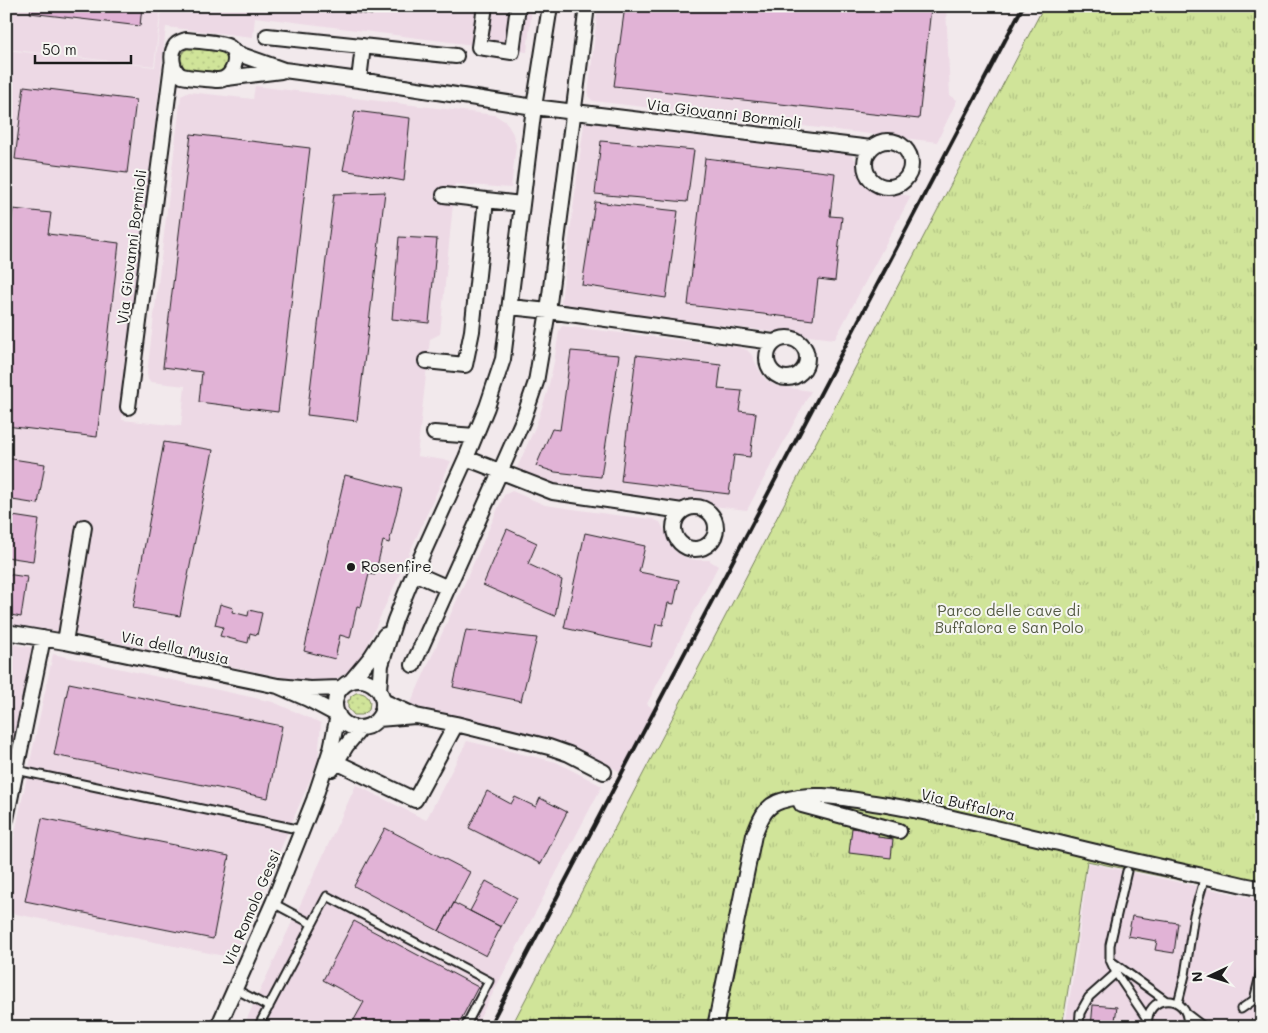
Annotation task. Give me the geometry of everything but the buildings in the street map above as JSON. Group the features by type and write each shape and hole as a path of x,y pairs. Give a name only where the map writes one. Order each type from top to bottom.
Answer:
{"street":[{"path":"485,6 479,47 512,52 518,6"},
{"path":"378,719 382,713 381,664 395,620 466,458 487,407 503,359 534,107 550,6"},
{"path":"413,665 523,420 536,382 548,311 587,6"},
{"path":"267,36 456,56"},
{"name":"Via Giovanni Bormioli","path":"128,407 174,49 186,40 223,44 233,52 284,70 534,107 871,148"},
{"path":"359,80 363,46"},
{"path":"227,78 232,71 235,61 233,52"},
{"path":"172,64 181,76"},
{"name":"Via Giovanni Bormioli","path":"169,92 172,84 181,76 221,81 227,78 284,70"},
{"path":"444,196 522,204"},
{"path":"426,361 465,365 472,331 486,200"},
{"path":"510,307 773,342"},
{"path":"434,433 475,436"},
{"path":"466,458 553,492 682,511"},
{"path":"65,642 84,526"},
{"path":"414,573 448,588"},
{"path":"338,716 335,708 337,694 371,657 395,620"},
{"name":"Via della Musia","path":"6,632 65,642 278,686 310,689 366,680 373,684 381,695 416,716"},
{"path":"6,819 43,638"},
{"name":"Via della Musia","path":"278,686 308,698 354,728 367,727 378,719 416,716 549,747 569,754 604,772"},
{"name":"Via Romolo Gessi","path":"218,1027 273,903 314,800 332,749 338,716"},
{"path":"336,762 415,800 456,724"},
{"name":"Via Romolo Gessi","path":"314,800 346,746 361,728"},
{"name":"Via Buffalora","path":"715,1027 754,835 764,812 779,801 798,797 825,795 916,809 1128,866 1204,877 1262,889"},
{"path":"798,797 802,805 899,831"}],"lane":[{"path":"16,770 302,830"},
{"path":"1128,866 1110,945 1110,960 1116,973 1148,1023"},
{"path":"1178,1004 1185,975 1194,915 1204,877"},
{"path":"258,1027 327,896 489,980 465,1027"},
{"path":"273,903 312,924"},
{"path":"1110,960 1165,1000"},
{"path":"1241,1009 1254,1000 1262,967"},
{"path":"1079,1027 1080,1013 1089,997 1116,973"},
{"path":"235,989 269,1007"},
{"path":"1148,1023 1149,1012 1158,1002 1165,1000 1178,1004 1187,1014 1204,1027"},
{"path":"1187,1014 1187,1027"}],"shaded area":[{"path":"6,6 161,6 154,66 6,49"},
{"path":"162,6 532,6 527,52 255,17 253,37 166,27 122,420 181,426 185,386 151,382 148,379 147,373 181,96 189,92 253,99 255,86 495,115 506,122 513,134 516,145 511,188 455,184 440,334 430,339 417,456 451,461 362,657 350,671 336,679 320,682 301,681 75,634 6,624 6,50 155,67"},
{"path":"598,6 946,6 950,96 957,100 937,142 593,101 588,96"},
{"path":"587,121 840,150 850,154 858,162 869,184 878,191 911,196 835,339 565,307 561,302 584,124"},
{"path":"562,326 739,347 751,354 766,380 776,386 811,391 747,510 552,486 518,473 517,468 536,425 547,393 559,331"},
{"path":"512,491 545,505 652,519 660,522 675,551 686,558 709,560 718,566 647,704 653,709 621,772 569,747 410,705 504,495"},
{"path":"6,643 34,648 6,796"},
{"path":"53,654 273,702 321,723 318,761 234,958 6,912 6,875"},
{"path":"467,741 556,762 602,786 475,1027 243,1027 356,785 426,820"},
{"path":"1088,863 1262,900 1262,1027 1065,1027"}],"green space":[{"name":"Parco delle cave di Buffalora e San Polo","path":"1044,6 1262,6 1262,897 1087,861 1062,1027 511,1027"},
{"path":"189,48 222,52 228,59 228,64 223,71 216,73 186,69 183,66 181,57 183,52"},
{"path":"356,693 365,694 370,702 369,710 362,715 354,715 348,708 348,700"}],"railway":[{"path":"489,1027 1023,6"}],"place":[{"name":"Rosenfire","path":"351,567"}]}
